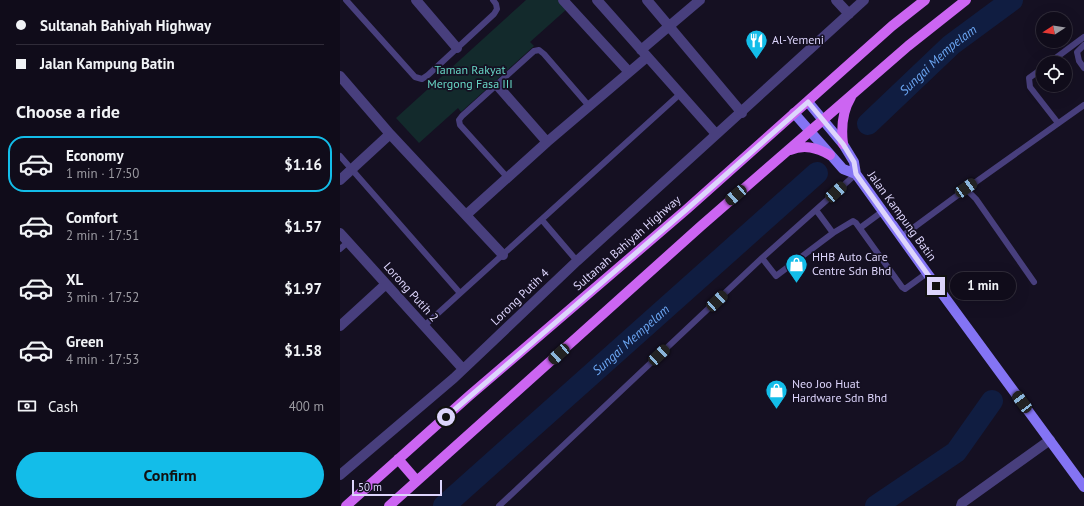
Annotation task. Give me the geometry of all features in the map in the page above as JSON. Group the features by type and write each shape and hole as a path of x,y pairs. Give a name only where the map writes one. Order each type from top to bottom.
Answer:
{"main road":[{"name":"Sultanah Bahiyah Highway","path":"346,506 469,396 687,209 892,26 925,0"},
{"path":"389,506 783,154 908,46 966,0"},
{"path":"843,144 842,132 845,110 854,92"},
{"path":"783,154 794,148 808,147 815,148 830,155"},
{"path":"398,459 417,481"}],"street":[{"path":"416,0 457,48"},
{"path":"563,0 629,72"},
{"path":"597,0 716,134"},
{"path":"647,0 742,113"},
{"path":"466,215 507,177 629,72 669,26 700,0"},
{"path":"836,0 849,14"},
{"name":"Lorong Putih 4","path":"340,475 463,369 577,261 716,134 742,113 864,0"},
{"path":"340,76 390,134 503,255"},
{"path":"497,85 547,142"},
{"name":"Jalan Kampung Batin","path":"808,102 843,144 854,162 856,174 901,238 1084,487"},
{"name":"Jalan Kampung Batin","path":"794,113 809,132 843,169 856,174"},
{"path":"340,180 390,134"},
{"name":"Lorong Putih 2","path":"340,233 463,369"},
{"path":"340,326 386,284"},
{"path":"961,506 962,503 1050,440"}],"lane":[{"path":"346,0 414,76 422,79 428,76 494,14 497,9 493,0"},
{"path":"1058,56 1084,37"},
{"path":"1084,45 1077,52 1079,61 1084,68"},
{"path":"507,177 460,125 459,120 534,51 539,50 589,106"},
{"path":"1036,73 1029,78 1030,86 1058,123"},
{"path":"424,326 680,94"},
{"path":"901,238 966,188 1084,104"},
{"path":"340,156 460,293"},
{"path":"499,506 762,258 856,174"},
{"path":"966,188 976,199 1034,282"},
{"path":"816,210 833,233"},
{"path":"860,228 883,212"},
{"path":"542,220 577,261"},
{"path":"762,258 776,276 833,233 852,221 860,228 902,287 905,289 927,273"},
{"path":"340,249 348,242"}],"green space":[{"name":"Taman Rakyat Mergong Fasa III","path":"526,0 561,0 568,8 530,42 534,46 461,112 458,108 419,143 396,118"}],"waterway":[{"name":"Sungai Mempelam","path":"868,124 951,45 1012,0"},
{"name":"Sungai Mempelam","path":"444,506 817,173"},
{"path":"876,506 956,452 992,401"}],"place":[{"name":"Al-Yemeni","path":"757,60"},
{"name":"HHB Auto Care Centre Sdn Bhd","path":"797,284"},
{"name":"Neo Joo Huat Hardware Sdn Bhd","path":"776,410"}],"route":[{"path":"446,417 687,209 808,102 843,144 854,162 856,174 936,286"}]}
